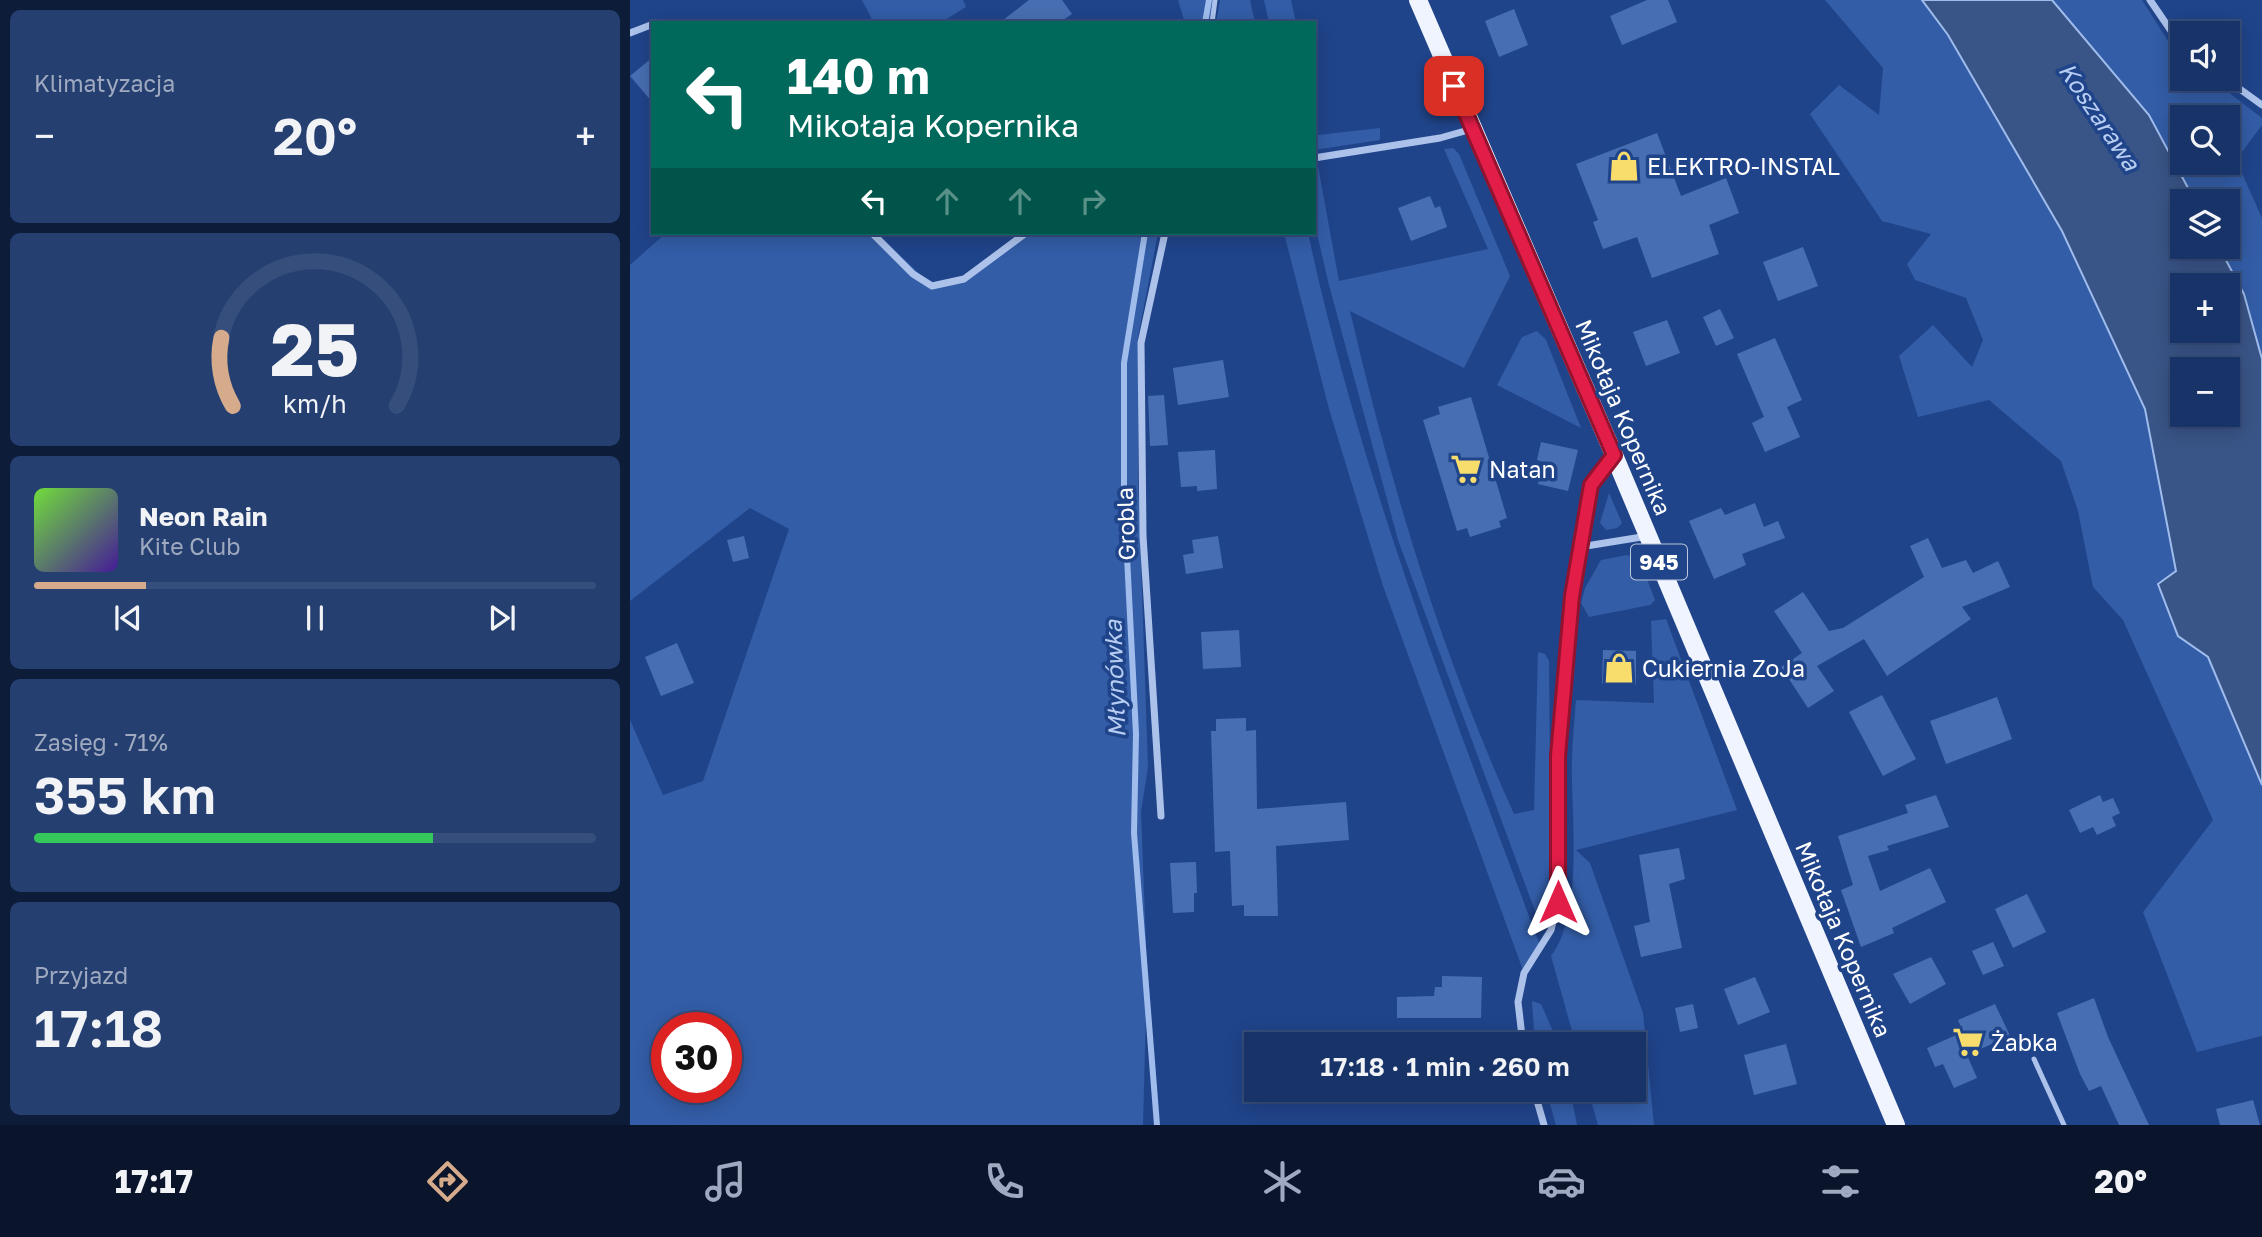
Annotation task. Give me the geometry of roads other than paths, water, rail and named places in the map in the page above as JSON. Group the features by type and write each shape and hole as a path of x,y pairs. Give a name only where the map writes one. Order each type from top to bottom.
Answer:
{"main road":[{"name":"Mikołaja Kopernika","path":"1418,0 1614,455 1896,1125"}],"street":[{"path":"2150,0 2170,29"},
{"path":"630,33 651,25"},
{"path":"2240,89 2262,105"},
{"path":"1316,158 1440,138 1472,129"},
{"path":"874,235 913,274 932,286 964,279 1023,235"},
{"name":"Grobla","path":"1161,816 1143,536 1142,343 1165,235"},
{"path":"1521,1032 1518,1002 1524,973 1551,930 1558,902 1558,756 1572,596 1591,485 1614,455"},
{"path":"1580,547 1648,536"},
{"path":"1537,1102 1544,1125"}],"lane":[{"path":"1212,21 1215,0"},
{"path":"2034,1059 2064,1125"}],"water":[{"name":"Koszarawa","path":"1922,0 2052,0 2149,115 2170,154 2170,175 2181,175 2189,189 2170,189 2170,259 2225,259 2233,273 2170,273 2170,343 2240,343 2240,286 2244,294 2262,359 2262,785 2208,657 2178,636 2158,584 2176,571 2145,409 2062,231 1948,35"}],"waterway":[{"name":"Młynówka","path":"1205,21 1209,0"},
{"name":"Młynówka","path":"1145,235 1124,363 1124,497 1136,734 1134,833 1157,1125"}],"place":[{"name":"ELEKTRO-INSTAL","path":"1624,166"},
{"name":"Natan","path":"1466,469"},
{"name":"Cukiernia ZoJa","path":"1619,668"},
{"name":"Żabka","path":"1968,1042"}]}
